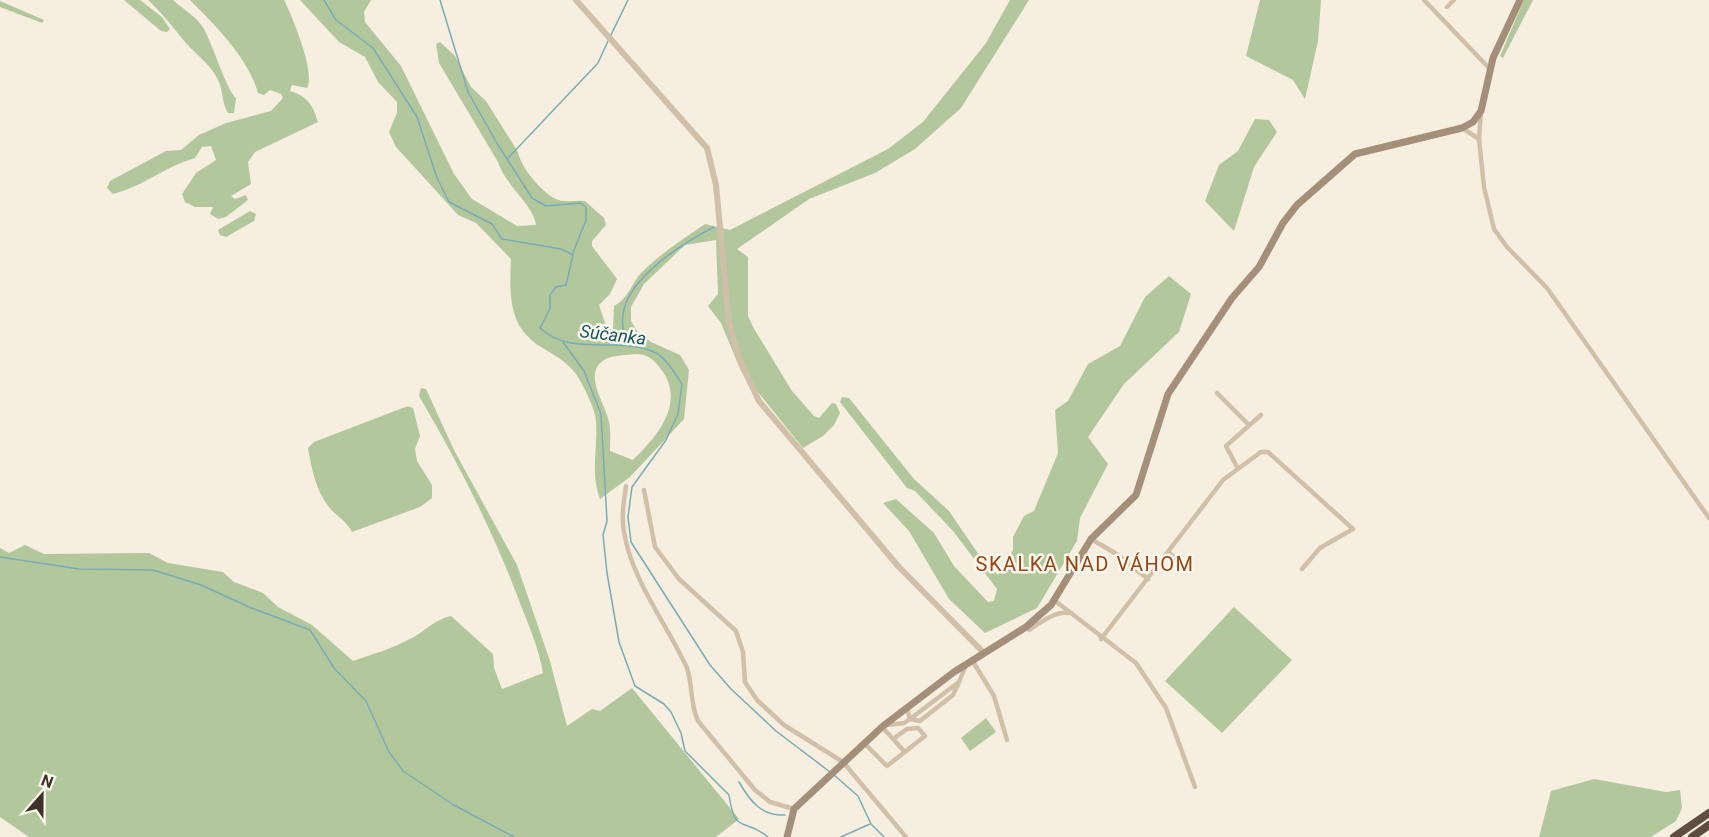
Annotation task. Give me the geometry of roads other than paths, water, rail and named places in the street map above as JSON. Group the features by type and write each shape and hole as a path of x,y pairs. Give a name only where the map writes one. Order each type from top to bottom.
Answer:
{"highway":[{"path":"1674,837 1709,813"},
{"path":"1692,837 1709,825"}],"main road":[{"path":"788,837 794,809 883,726 969,662 1026,627 1054,600 1091,539 1136,495 1168,393 1227,305 1259,267 1283,223 1297,205 1355,154 1462,128 1473,122 1481,111 1490,69 1520,0"}],"street":[{"path":"576,0 707,148 716,185 729,323 740,360 756,395 898,566 984,653"},
{"path":"1424,0 1490,69"},
{"path":"1447,7 1454,0"},
{"path":"1481,111 1479,139 1484,187 1494,229 1507,247 1547,288 1709,518"},
{"path":"1462,128 1479,139"},
{"path":"1217,393 1249,425"},
{"path":"1237,467 1226,446 1261,415"},
{"path":"1101,639 1223,480 1237,467 1261,452 1268,452 1353,529 1320,548 1302,569"},
{"path":"626,486 623,521 631,559 687,668 691,680 693,712 755,790 771,802 794,809"},
{"path":"644,490 656,547 679,579 736,631 743,652 745,682 757,700 784,725 843,762 906,837"},
{"path":"1091,539 1115,553 1148,579"},
{"path":"1168,552 1190,570"},
{"path":"1054,600 1101,639 1136,663 1166,708 1195,788"},
{"path":"1026,627 1029,630 1064,612 1071,614"},
{"path":"904,751 883,726 904,723 910,719 920,721 953,695 969,662 994,696 1007,740"},
{"path":"907,706 906,712 910,719"},
{"path":"864,743 887,766 925,736 918,728 907,729 893,739"}],"waterway":[{"name":"Súčanka","path":"324,0 336,20 373,48 417,117 437,178 449,202 492,224 502,239 561,249 573,255 566,285 556,287 550,295 550,309 540,328 553,337 567,342 627,346 656,353 667,363 682,384 678,414 666,440 632,487 628,517 631,542 710,665 731,689 776,731 830,772"},
{"path":"440,0 468,92 532,198 546,206 580,203 586,207 586,220 572,255"},
{"path":"610,37 628,0"},
{"path":"508,158 598,63 608,41"},
{"path":"629,347 624,332 623,315 627,301 635,288 658,263 687,242 714,227"},
{"path":"563,342 584,371 601,414 607,521 603,535 607,573 619,642 635,686 664,704 671,712 681,733 685,751 729,795 731,808 737,821 768,837"},
{"path":"0,557 79,569 153,570 201,585 249,607 310,630 334,668 366,701 389,752 403,771 452,804 514,837"},
{"name":"Súčanka","path":"834,775 858,796 871,824 884,837"},
{"path":"739,782 757,806 769,813 785,815"},
{"path":"841,837 870,824"}],"district":[{"name":"SKALKA NAD VÁHOM","path":"1085,564"}]}
